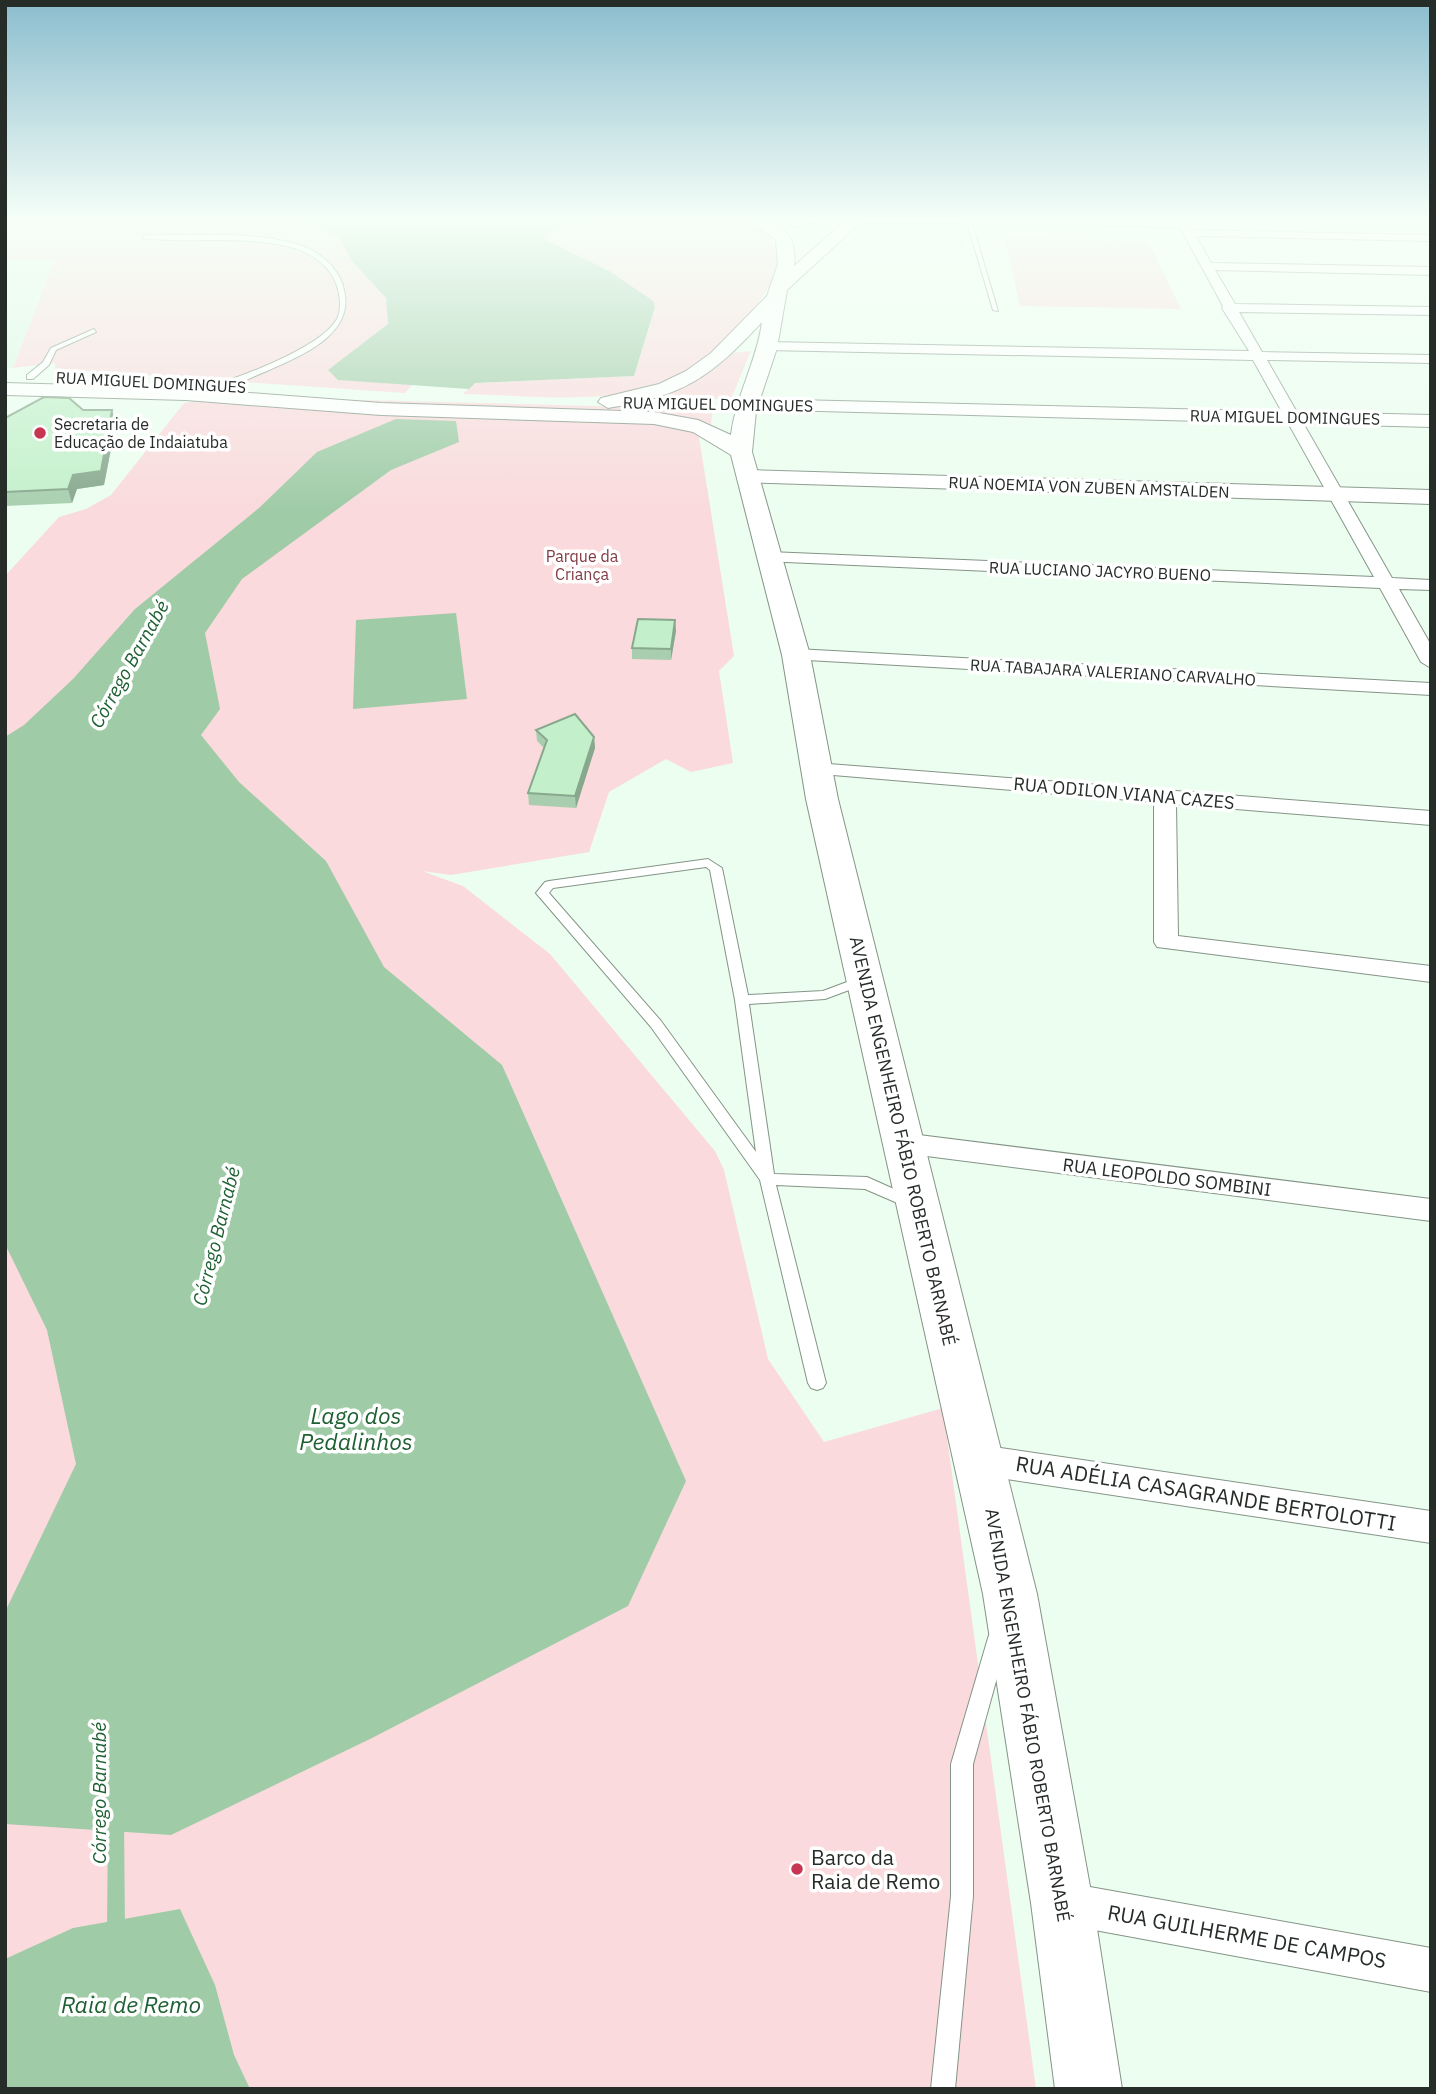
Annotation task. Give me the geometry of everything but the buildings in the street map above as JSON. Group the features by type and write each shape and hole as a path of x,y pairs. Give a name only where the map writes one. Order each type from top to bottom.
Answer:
{"main road":[{"path":"608,402 657,392 684,381 720,355 756,316"},
{"name":"AVENIDA ENGENHEIRO FÁBIO ROBERTO BARNABÉ","path":"774,316 767,346 734,405 740,425 744,465 796,655 816,769 916,1205 981,1460 1010,1594 1062,1903 1089,2089"},
{"name":"RUA MIGUEL DOMINGUES","path":"5,376 224,385 395,397 696,404"},
{"name":"RUA MIGUEL DOMINGUES","path":"5,389 186,394 381,410 654,418 690,423 716,433 744,465"},
{"name":"RUA MIGUEL DOMINGUES","path":"734,405 1431,421"},
{"name":"RUA NOEMIA VON ZUBEN AMSTALDEN","path":"744,465 1431,497"}],"street":[{"path":"1233,316 1294,417 1431,662"},
{"path":"767,346 1431,359"},
{"name":"RUA LUCIANO JACYRO BUENO","path":"769,558 1431,585"},
{"name":"RUA TABAJARA VALERIANO CARVALHO","path":"796,655 1431,690"},
{"name":"RUA ODILON VIANA CAZES","path":"816,769 1431,818"},
{"path":"1165,796 1166,942 1431,974"},
{"name":"RUA LEOPOLDO SOMBINI","path":"903,1143 1431,1210"},
{"name":"RUA ADÉLIA CASAGRANDE BERTOLOTTI","path":"981,1460 1431,1527"},
{"name":"RUA GUILHERME DE CAMPOS","path":"1062,1903 1431,1970"}],"lane":[{"path":"224,385 302,350 337,324 341,316"},
{"path":"30,377 46,363 53,349 94,331"},
{"path":"767,1179 656,1024 542,893 549,886 708,863 716,868 742,1000 767,1179 817,1383"},
{"path":"742,1000 825,995 864,979"},
{"path":"767,1179 867,1183 916,1205"},
{"path":"943,2089 962,1895 962,1764 1010,1594"}],"shaded area":[{"path":"5,316 33,316 13,368 5,368"}],"green space":[{"path":"33,316 387,316 388,324 329,370 339,380 413,384 405,393 55,369 55,363 13,368"},
{"path":"652,316 748,316 696,365 664,383 640,390 615,395 565,398 463,394 474,383 634,376"},
{"path":"751,351 731,399 660,398 689,385 732,353"},
{"path":"228,390 325,399 713,409 711,424 652,414 316,403 205,391"},
{"name":"Parque da Criança","path":"200,400 385,415 661,423 698,431 734,656 719,671 733,763 691,772 666,759 609,792 589,852 451,875 422,871 463,886 550,954 715,1151 724,1170 768,1359 824,1442 943,1408 1036,2089 5,2089 5,576 59,517 86,509 111,495 184,403"}],"water":[{"path":"387,316 652,316 634,376 475,383 469,389 338,380 328,370 388,324"},
{"name":"Lago dos Pedalinhos","path":"396,419 456,421 459,442 391,470 242,579 205,633 220,709 201,735 239,782 326,861 384,967 502,1065 686,1481 628,1606 370,1739 171,1835 5,1824 5,1612 76,1464 47,1330 5,1244 5,737 24,725 73,679 135,609 259,508 317,452"},
{"path":"456,613 467,699 353,709 356,620"},
{"name":"Raia de Remo","path":"180,1909 215,1985 234,2055 250,2089 5,2089 5,1959 73,1928"}],"waterway":[{"name":"Córrego Barnabé","path":"116,1819 116,1932"}],"place":[{"name":"Secretaria de Educação de Indaiatuba","path":"40,433"},
{"name":"Barco da Raia de Remo","path":"797,1869"}]}
